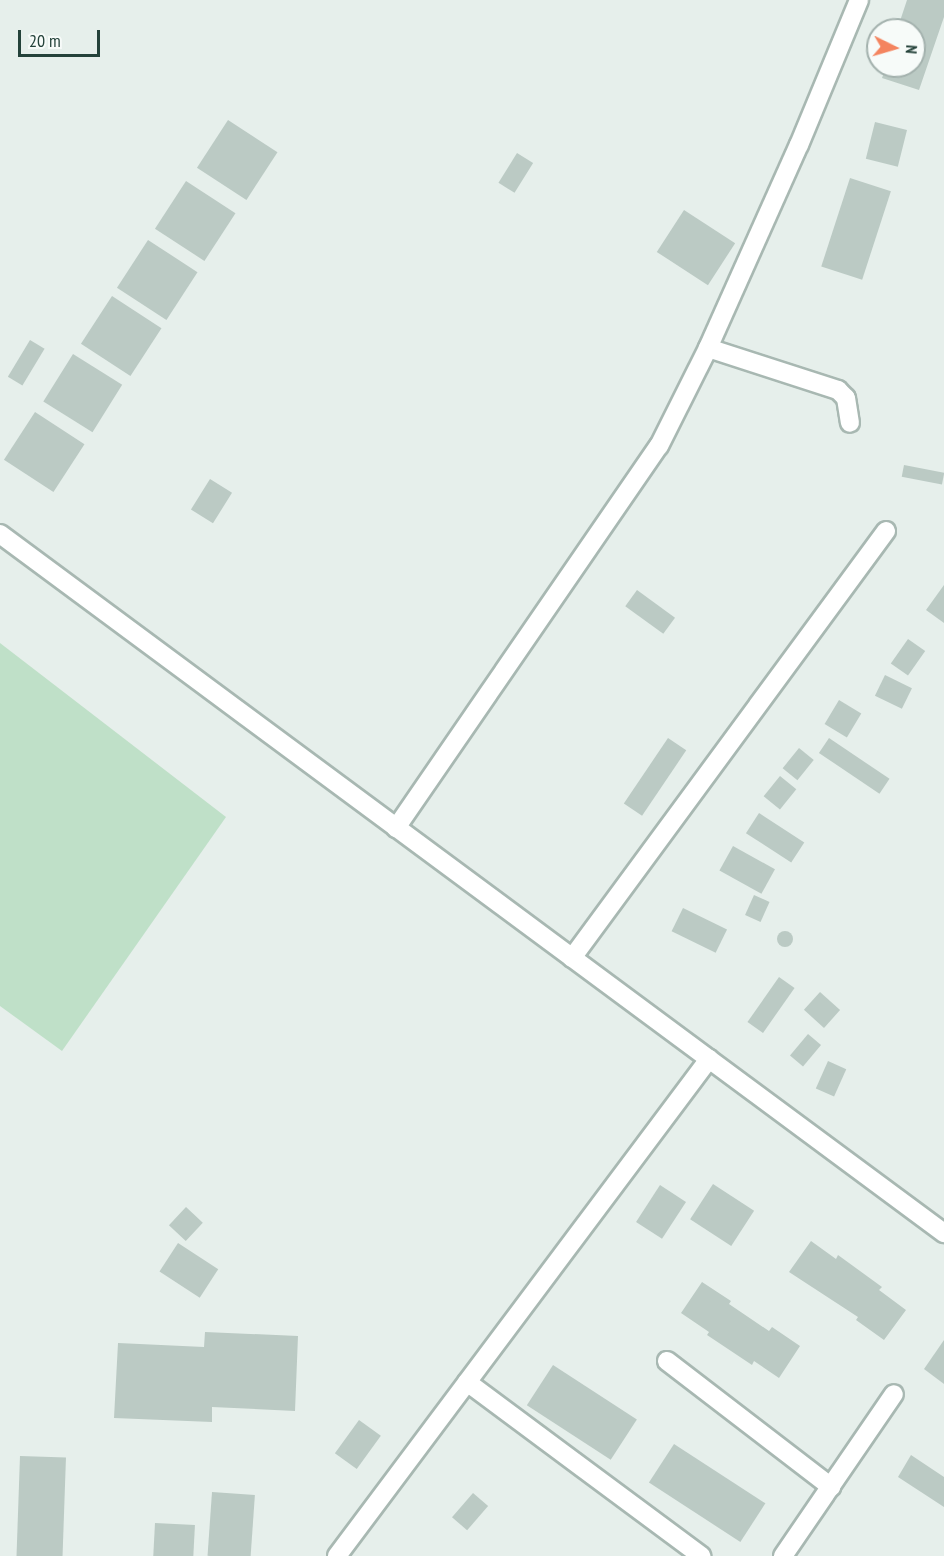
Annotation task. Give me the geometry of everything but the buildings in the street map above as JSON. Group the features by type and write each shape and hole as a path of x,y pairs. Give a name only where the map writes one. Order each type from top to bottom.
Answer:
{"street":[{"path":"396,828 659,446 708,348 799,145 859,0"},
{"path":"708,348 838,390 846,398 850,423"},
{"path":"572,958 886,531"},
{"path":"0,534 944,1233"},
{"path":"337,1556 709,1059"},
{"path":"667,1361 831,1487"},
{"path":"467,1382 701,1556"},
{"path":"783,1556 894,1394"}],"green space":[{"path":"0,643 226,817 62,1051 0,1006"}]}
